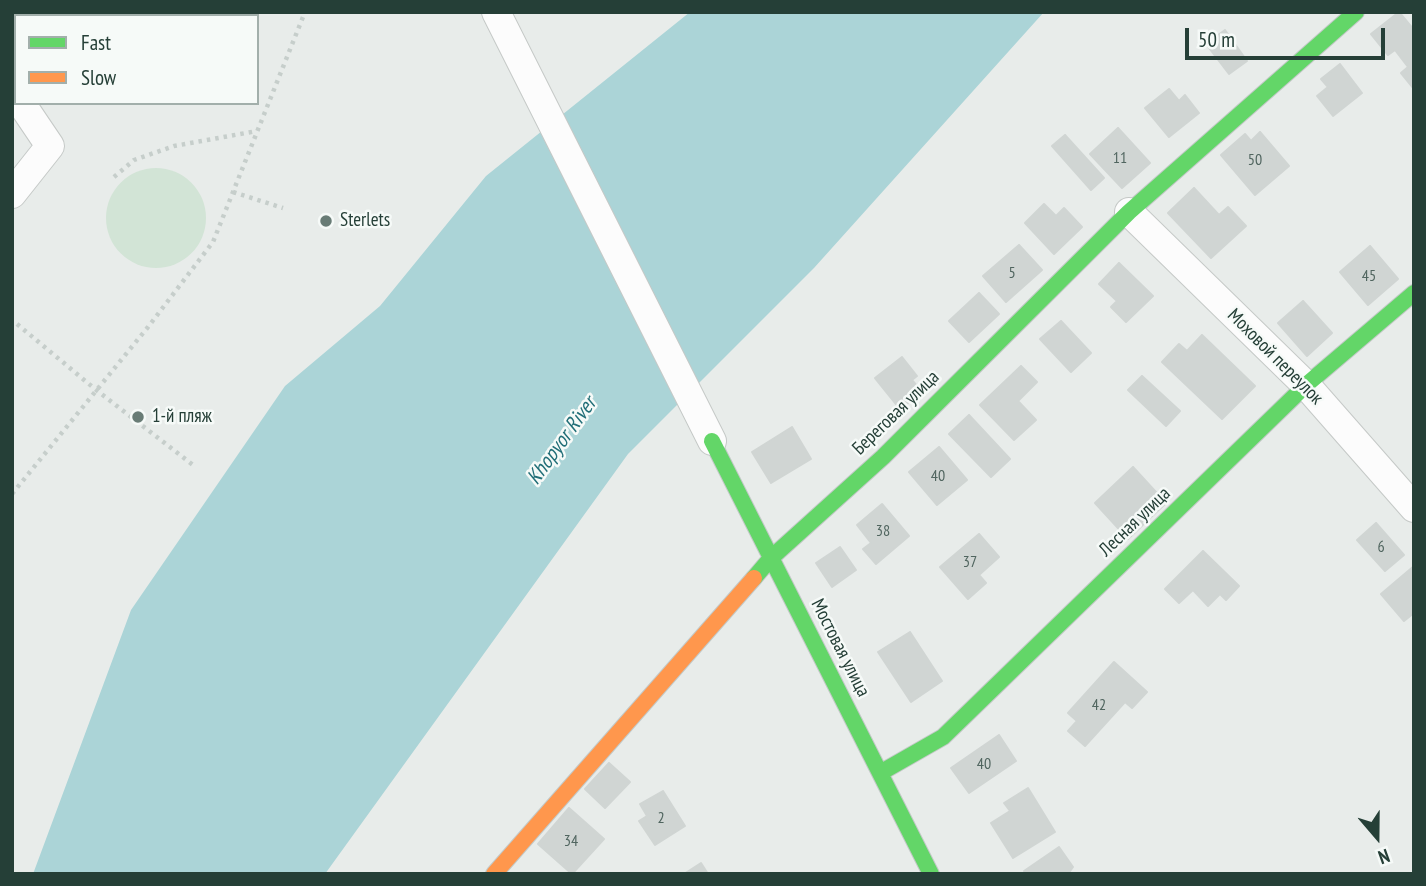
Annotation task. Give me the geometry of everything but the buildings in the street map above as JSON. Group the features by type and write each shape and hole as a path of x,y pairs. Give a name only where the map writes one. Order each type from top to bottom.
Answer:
{"street":[{"path":"496,12 712,440"},
{"name":"Береговая улица","path":"494,874 771,558 883,457 1129,212 1356,12"},
{"path":"12,194 50,146 22,105"},
{"name":"Моховой переулок","path":"1129,212 1306,385 1414,508"},
{"name":"Лесная улица","path":"880,773 943,737 1306,385 1414,293"},
{"name":"Мостовая улица","path":"712,440 931,874"}],"path":[{"path":"12,494 148,327 213,242 305,12"},
{"path":"114,177 134,160 174,146 258,131"},
{"path":"233,192 283,208"},
{"path":"17,324 95,390 193,465"}],"green space":[{"path":"156,168 184,176 198,190 206,218 198,246 184,260 156,268 128,260 114,246 106,218 114,190 128,176"}],"water":[{"name":"Khopyor River","path":"690,12 1044,12 814,268 628,454 325,874 33,874 131,610 285,386 380,306 486,176"}],"traffic: fast":[{"path":"754,578 771,558 883,457 1129,212 1356,12"},
{"path":"880,773 943,737 1306,385 1414,293"},
{"path":"712,441 931,874"}],"traffic: slow":[{"path":"494,874 754,578"}],"place":[{"name":"Sterlets","path":"326,221"},
{"name":"1-й пляж","path":"138,417"}]}
